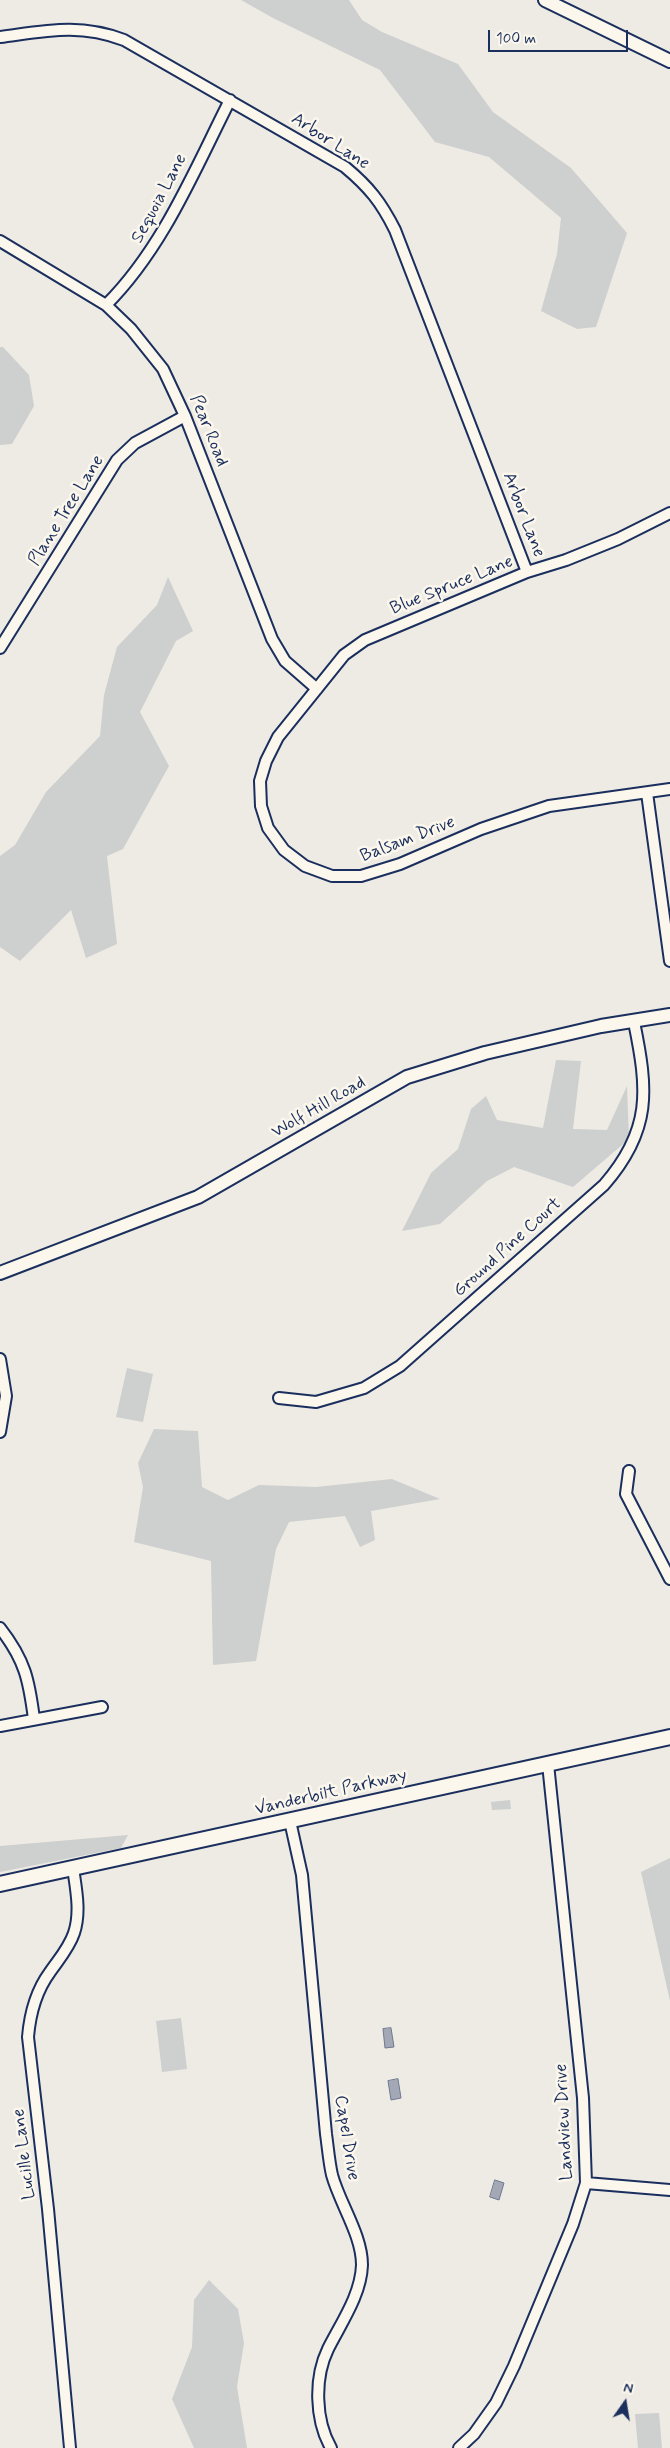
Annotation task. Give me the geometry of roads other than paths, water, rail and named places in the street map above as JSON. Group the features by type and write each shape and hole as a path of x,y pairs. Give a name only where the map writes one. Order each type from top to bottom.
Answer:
{"main road":[{"name":"Vanderbilt Parkway","path":"0,1884 670,1737"}],"street":[{"path":"545,0 670,61"},
{"name":"Arbor Lane","path":"0,37 79,29 102,32 124,40 345,167 367,185 383,206 395,230 527,572"},
{"name":"Sequoia Lane","path":"106,305 141,266 164,230 230,100"},
{"name":"Pear Road","path":"0,241 106,305 131,329 163,369 185,416 272,639 285,661 317,689"},
{"name":"Plane Tree Lane","path":"0,648 117,460 135,443 185,416"},
{"name":"Blue Spruce Lane","path":"317,689 344,654 365,640 527,572 566,560 618,539 670,513"},
{"name":"Balsam Drive","path":"317,689 278,737 266,761 260,781 261,806 268,828 284,850 305,866 332,876 361,876 400,864 481,829 548,806 670,789"},
{"path":"647,793 670,961"},
{"name":"Wolf Hill Road","path":"0,1273 198,1197 407,1078 485,1053 601,1026 670,1015"},
{"name":"Ground Pine Court","path":"279,1398 316,1402 364,1388 400,1366 604,1185 622,1164 634,1139 643,1111 644,1086 641,1056 634,1022"},
{"path":"0,1359 6,1396 0,1432"},
{"path":"629,1470 626,1494 670,1579"},
{"path":"0,1628 12,1644 25,1668 34,1719"},
{"path":"0,1726 102,1707"},
{"name":"Landview Drive","path":"458,2448 474,2434 496,2403 514,2366 573,2224 586,2184 583,2098 548,1764"},
{"name":"Capel Drive","path":"290,1821 302,1875 326,2134 332,2175 356,2239 362,2263 360,2283 327,2351 321,2373 318,2401 322,2425 331,2448"},
{"name":"Lucille Lane","path":"70,2448 48,2210 28,2037 30,2016 38,1993 49,1972 65,1953 75,1932 78,1905 73,1868"},
{"path":"586,2184 670,2190"}]}
